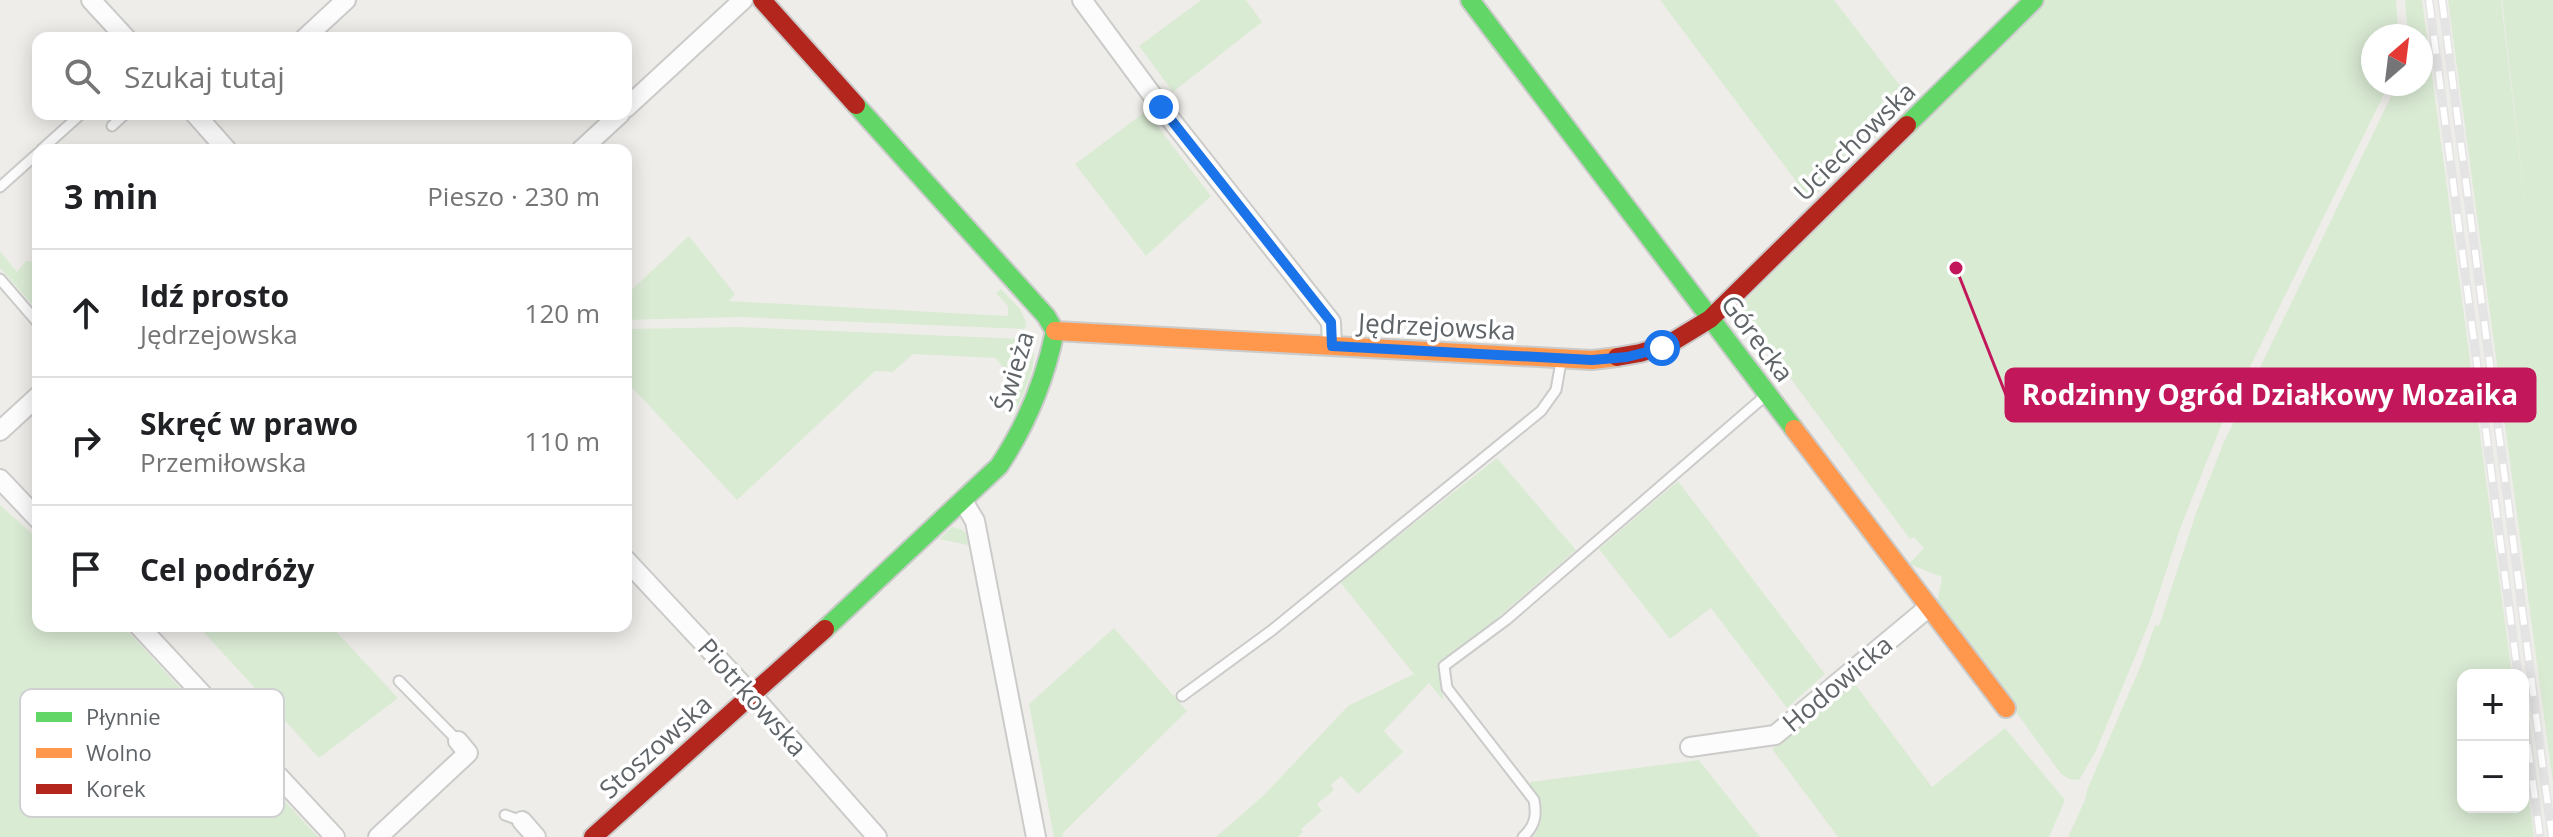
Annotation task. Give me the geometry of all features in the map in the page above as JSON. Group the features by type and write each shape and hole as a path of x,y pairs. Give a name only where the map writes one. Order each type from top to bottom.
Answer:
{"street":[{"path":"91,0 120,32"},
{"path":"311,32 346,0"},
{"path":"632,102 743,0"},
{"name":"Świeża","path":"751,694 767,683 999,466 1017,440 1043,379 1055,331 1021,288 762,0"},
{"path":"1082,0 1161,107 1331,322 1332,346"},
{"name":"Górecka","path":"1470,0 2006,708"},
{"name":"Uciechowska","path":"1710,319 2034,0"},
{"path":"588,144 614,120"},
{"path":"201,121 222,144"},
{"name":"Jędrzejowska","path":"1055,331 1561,359 1627,357 1662,348 1710,319"},
{"path":"0,431 32,402"},
{"path":"0,479 32,513"},
{"path":"963,501 975,521 1036,837"},
{"name":"Piotrkowska","path":"632,566 751,694 877,837"},
{"name":"Hodowicka","path":"1690,747 1775,735 1929,607"},
{"path":"145,632 198,689"},
{"name":"Stoszowska","path":"593,837 751,694"},
{"path":"378,837 468,753 458,741"},
{"path":"284,782 335,837"},
{"path":"513,818 536,837"}],"lane":[{"path":"48,144 74,120"},
{"path":"112,126 118,120"},
{"path":"0,187 32,158"},
{"path":"0,279 32,316"},
{"path":"1182,696 1271,631 1541,411 1556,390 1561,359"},
{"path":"1523,837 1532,828 1536,813 1534,800 1447,688 1444,666 1506,620 1768,394"},
{"path":"399,681 458,741"}],"green space":[{"path":"1201,0 1246,0 1262,22 1173,92 1139,46"},
{"path":"1660,0 1834,0 1912,101 1810,200"},
{"path":"2045,0 2396,0 2397,24 2361,24 2361,96 2383,96 2220,428 2180,529 2149,623 2096,751 2079,780 2061,774 1937,603 1942,577 1909,564 1924,548 1914,537 1910,539 1738,308"},
{"path":"2405,0 2422,0 2425,24 2407,24"},
{"path":"2448,0 2501,0 2529,240 2502,0 2553,0 2553,783"},
{"path":"2433,82 2511,669 2457,669 2457,813 2529,813 2529,798 2534,837 2068,837 2155,625 2159,626 2195,516 2223,444 2391,96 2433,96"},
{"path":"1146,111 1211,196 1146,256 1075,164"},
{"path":"689,236 735,294 729,301 1008,316 1008,306 996,293 1001,289 1020,309 1026,322 1025,329 741,317 632,320 632,289"},
{"path":"0,251 17,272 26,261 32,262 32,304 0,268"},
{"path":"740,327 1026,339 1034,355 1026,388 1013,416 1004,413 1010,378 996,358 913,354 893,372 875,371 737,500 632,387 632,329"},
{"path":"1497,458 1576,550 1487,627 1441,661 1443,700 1429,683 1384,731 1403,752 1358,794 1341,776 1331,785 1334,790 1317,804 1322,811 1301,829 1303,832 1298,837 1216,837 1264,795 1348,706 1414,674 1340,582"},
{"path":"1678,481 1825,674 1787,708 1711,608 1670,639 1599,549"},
{"path":"0,505 32,534 32,632 129,632 181,689 20,689 20,817 284,817 284,800 318,837 0,837"},
{"path":"952,527 966,533 973,546 939,539"},
{"path":"1114,628 1187,711 1062,837 1054,837 1029,704"},
{"path":"204,632 337,632 398,698 319,758 284,720 284,689 256,689"},
{"path":"1855,684 1932,787 2005,728 2065,800 2049,837 1838,837 1772,749"},
{"path":"1699,760 1760,837 1533,837 1542,810 1530,782"}],"railway":[{"path":"2429,0 2517,669"},
{"path":"2442,0 2552,837"},
{"path":"2527,741 2540,837"}],"traffic: fast":[{"path":"1470,0 1794,429"},
{"path":"1907,125 2034,0"},
{"path":"825,629 999,466 1034,401 1055,331 1046,316 856,105"}],"traffic: slow":[{"path":"1055,331 1592,360 1617,357"},
{"path":"1794,429 2006,708"}],"traffic: jam":[{"path":"762,0 856,105"},
{"path":"1617,357 1669,344 1710,319 1907,125"},
{"path":"593,837 825,629"}],"place":[{"name":"Rodzinny Ogród Działkowy Mozaika","path":"1956,268"}],"route":[{"path":"1161,107 1331,322 1332,346 1592,360 1627,357 1662,348"}]}
